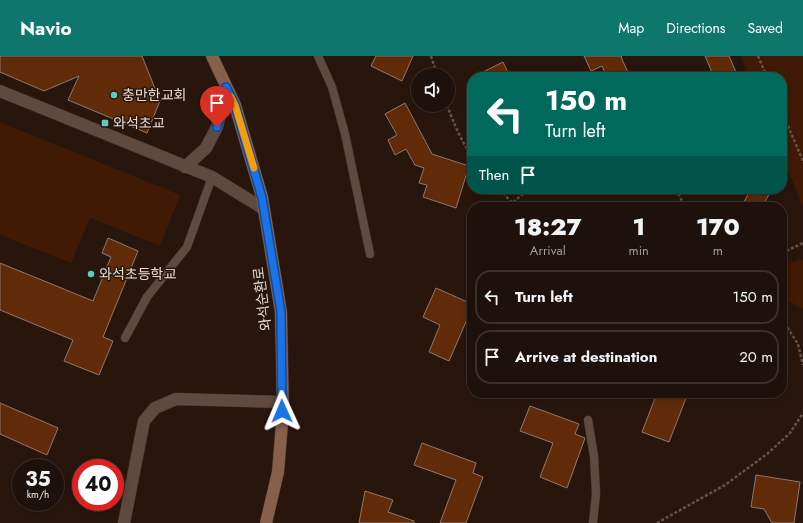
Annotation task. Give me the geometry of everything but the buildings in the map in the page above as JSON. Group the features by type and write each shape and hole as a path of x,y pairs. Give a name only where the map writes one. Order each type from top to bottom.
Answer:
{"street":[{"name":"와석순환로","path":"212,56 235,105 262,198 281,312 282,402 278,472 266,523"},
{"path":"185,167 206,148 217,127 226,87"},
{"path":"0,91 212,177 264,209"},
{"path":"124,523 144,421 155,408 176,399 282,402"}],"lane":[{"path":"318,56 332,87 345,134 370,254"},
{"path":"125,338 147,297 187,247 212,177"},
{"path":"588,420 594,456 596,494 593,523"}],"path":[{"path":"431,56 435,68"},
{"path":"758,56 765,72"},
{"path":"449,112 467,148"},
{"path":"787,124 803,161"},
{"path":"504,194 511,202"},
{"path":"513,202 523,194"},
{"path":"787,251 803,243"},
{"path":"787,327 798,344 803,366"},
{"path":"657,523 725,485 767,454 790,433 803,413"}],"shaded area":[{"path":"741,56 803,56 803,207 787,168 787,72 747,72"},
{"path":"0,122 180,195 160,246 90,218 71,263 0,235"},
{"path":"799,259 803,260 803,309 787,301 787,265"}],"slow traffic":[{"path":"231,97 235,105 254,168"}],"place":[{"name":"충만한교회","path":"114,95"},
{"name":"와석초교","path":"105,123"},
{"name":"와석초등학교","path":"91,274"}],"route":[{"path":"217,127 226,87 235,105 262,198 281,312 282,411"}]}
